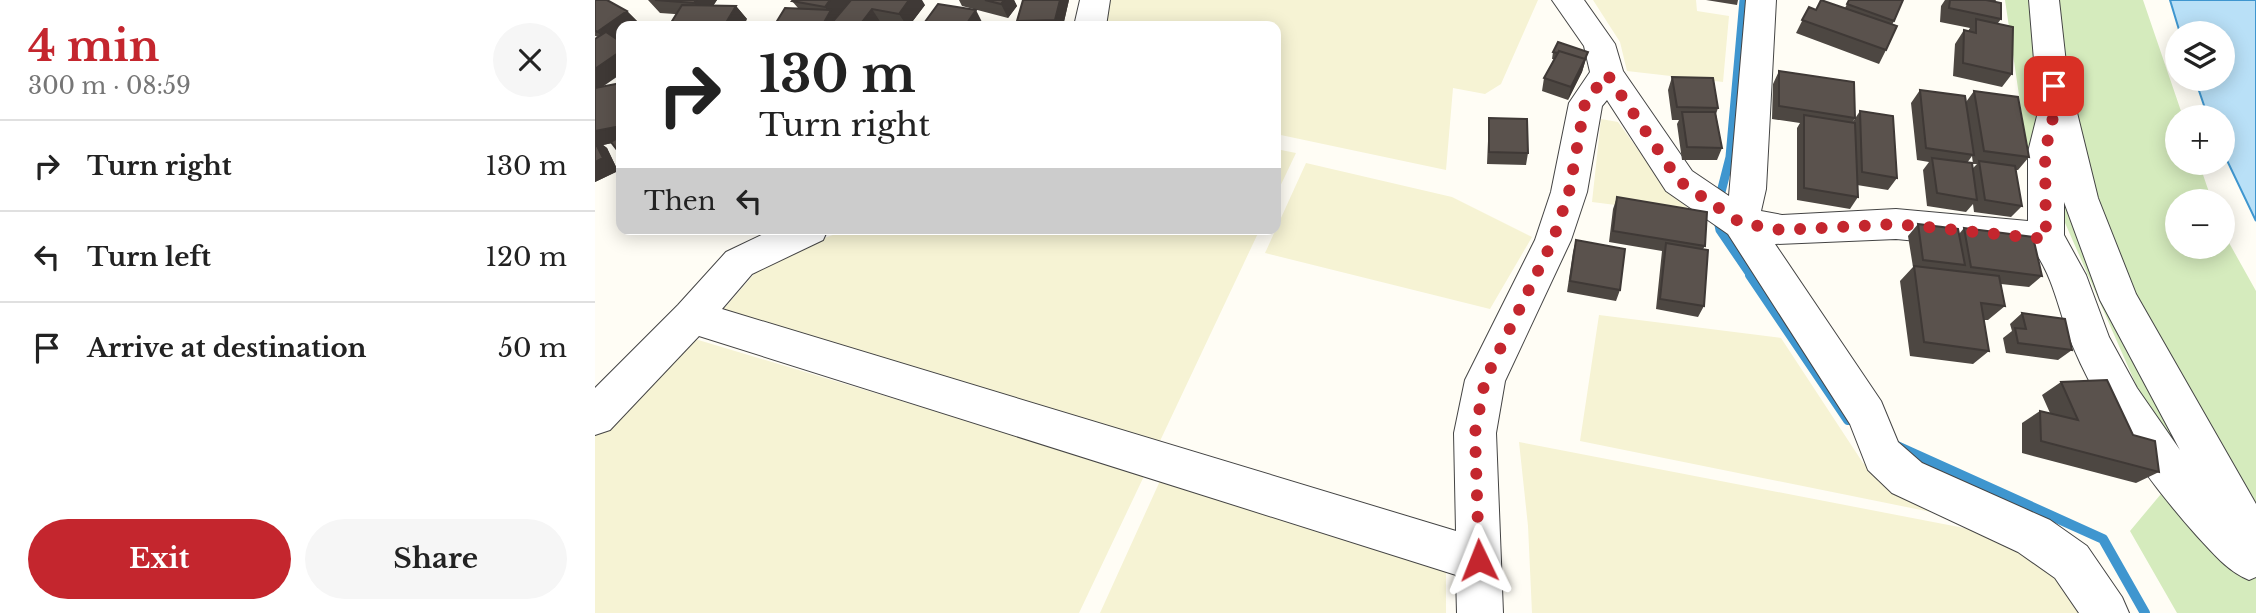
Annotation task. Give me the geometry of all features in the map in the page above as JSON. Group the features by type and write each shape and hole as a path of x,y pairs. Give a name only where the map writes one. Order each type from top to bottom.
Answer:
{"street":[{"path":"1091,21 1095,0"},
{"path":"1567,0 1599,44 1607,74 1679,181 1700,198 1741,223 1782,230 1896,224 2046,239"},
{"path":"1761,0 1748,189 1741,223 1866,414 1883,456 1907,478 2034,536 2071,562 2106,613"},
{"path":"2044,0 2051,72 2081,198 2119,300 2256,547"},
{"path":"1480,613 1475,433 1485,380 1553,240 1569,192 1585,103 1607,74"},
{"path":"2057,100 2045,152 2046,239 2058,253 2092,342 2145,440 2210,520 2256,564"},
{"path":"595,416 692,317 739,263 797,235"},
{"path":"692,317 1479,560"}],"shaded area":[{"path":"1106,0 1538,0 1501,84 1485,94 1453,88 1446,170 1281,135 1281,21 1102,21"},
{"path":"1593,0 1696,0 1697,11 1729,16 1723,82 1627,71 1620,42"},
{"path":"1601,119 1618,122 1666,188 1695,215 1592,202"},
{"path":"1281,150 1296,153 1281,184"},
{"path":"1306,163 1452,197 1532,237 1490,309 1265,253 1273,235 1281,235 1281,218"},
{"path":"833,235 1257,235 1160,441 721,312 762,265"},
{"path":"1599,315 1781,338 1863,463 1936,513 1580,441"},
{"path":"685,336 1145,474 1079,613 595,613 595,428"},
{"path":"1519,442 1990,533 2034,551 2087,613 1532,613 1528,526"},
{"path":"1164,472 1446,560 1446,613 1100,613"}],"green space":[{"path":"2005,0 2143,0 2165,64 2165,91 2174,91 2179,105 2165,105 2165,175 2203,175 2208,189 2165,189 2165,259 2235,259 2235,253 2256,291 2256,613 2177,613 2130,531 2176,476 2062,216 2030,170"}],"water":[{"path":"2170,0 2256,0 2256,221 2234,175 2235,105 2204,105 2199,91 2235,91 2235,21 2176,21"}],"building":[{"path":"595,0 607,0 627,11 597,32"},
{"path":"655,0 696,0 694,3"},
{"path":"793,0 830,0 825,7"},
{"path":"851,0 909,0 899,14 872,9 863,21 833,21"},
{"path":"985,0 1004,0 1001,4"},
{"path":"1023,0 1060,0 1055,20 1017,21"},
{"path":"1821,0 1897,26 1886,50 1802,20 1809,7 1816,10"},
{"path":"1849,0 1903,0 1894,21 1847,4"},
{"path":"1950,0 1986,0 2001,3 2001,19 1949,8"},
{"path":"938,4 976,10 968,21 926,21"},
{"path":"682,5 736,6 727,21 672,21"},
{"path":"785,8 831,10 825,21 777,21"},
{"path":"1976,19 2013,27 2012,74 1963,63 1964,30 1976,33"},
{"path":"606,32 616,39 616,54 595,69 595,39"},
{"path":"1558,42 1588,52 1585,59 1559,51 1553,52"},
{"path":"1559,51 1585,59 1571,87 1544,78"},
{"path":"1779,71 1854,82 1855,118 1779,106"},
{"path":"1672,77 1713,78 1718,108 1677,107"},
{"path":"616,84 616,127 595,131 595,88"},
{"path":"1920,90 1965,96 1974,155 1926,148"},
{"path":"1974,91 2018,97 2029,157 1984,151"},
{"path":"1860,111 1893,116 1897,178 1862,172"},
{"path":"1682,112 1715,112 1722,148 1687,147"},
{"path":"1804,115 1855,123 1858,197 1804,188"},
{"path":"1489,118 1527,119 1528,153 1489,152"},
{"path":"595,142 603,158 595,162"},
{"path":"1932,158 1972,163 1977,200 1937,193"},
{"path":"1979,161 2015,166 2022,206 1985,200"},
{"path":"1617,197 1707,212 1705,246 1613,231"},
{"path":"1918,224 1958,229 1965,265 1923,260"},
{"path":"1964,228 2033,237 2042,276 1971,267"},
{"path":"1576,240 1625,249 1620,290 1570,281"},
{"path":"1666,243 1708,250 1704,306 1660,299"},
{"path":"1914,266 1999,276 2005,306 1981,303 1989,351 1924,342"},
{"path":"2022,313 2065,319 2072,350 2018,343 2015,328 2026,329"},
{"path":"2107,380 2133,435 2155,441 2159,472 2041,441 2040,411 2078,420 2061,382"}],"waterway":[{"path":"1719,200 1730,157 1744,0"},
{"path":"1717,215 1720,230 1752,277"},
{"path":"1750,275 1848,420"},
{"path":"1897,446 2103,539 2145,613"}],"route":[{"path":"1479,560 1475,433 1485,380 1553,240 1569,192 1585,103 1607,74 1679,181 1700,198 1741,223 1782,230 1896,224 2046,239 2045,152 2057,100 2054,86"}]}
